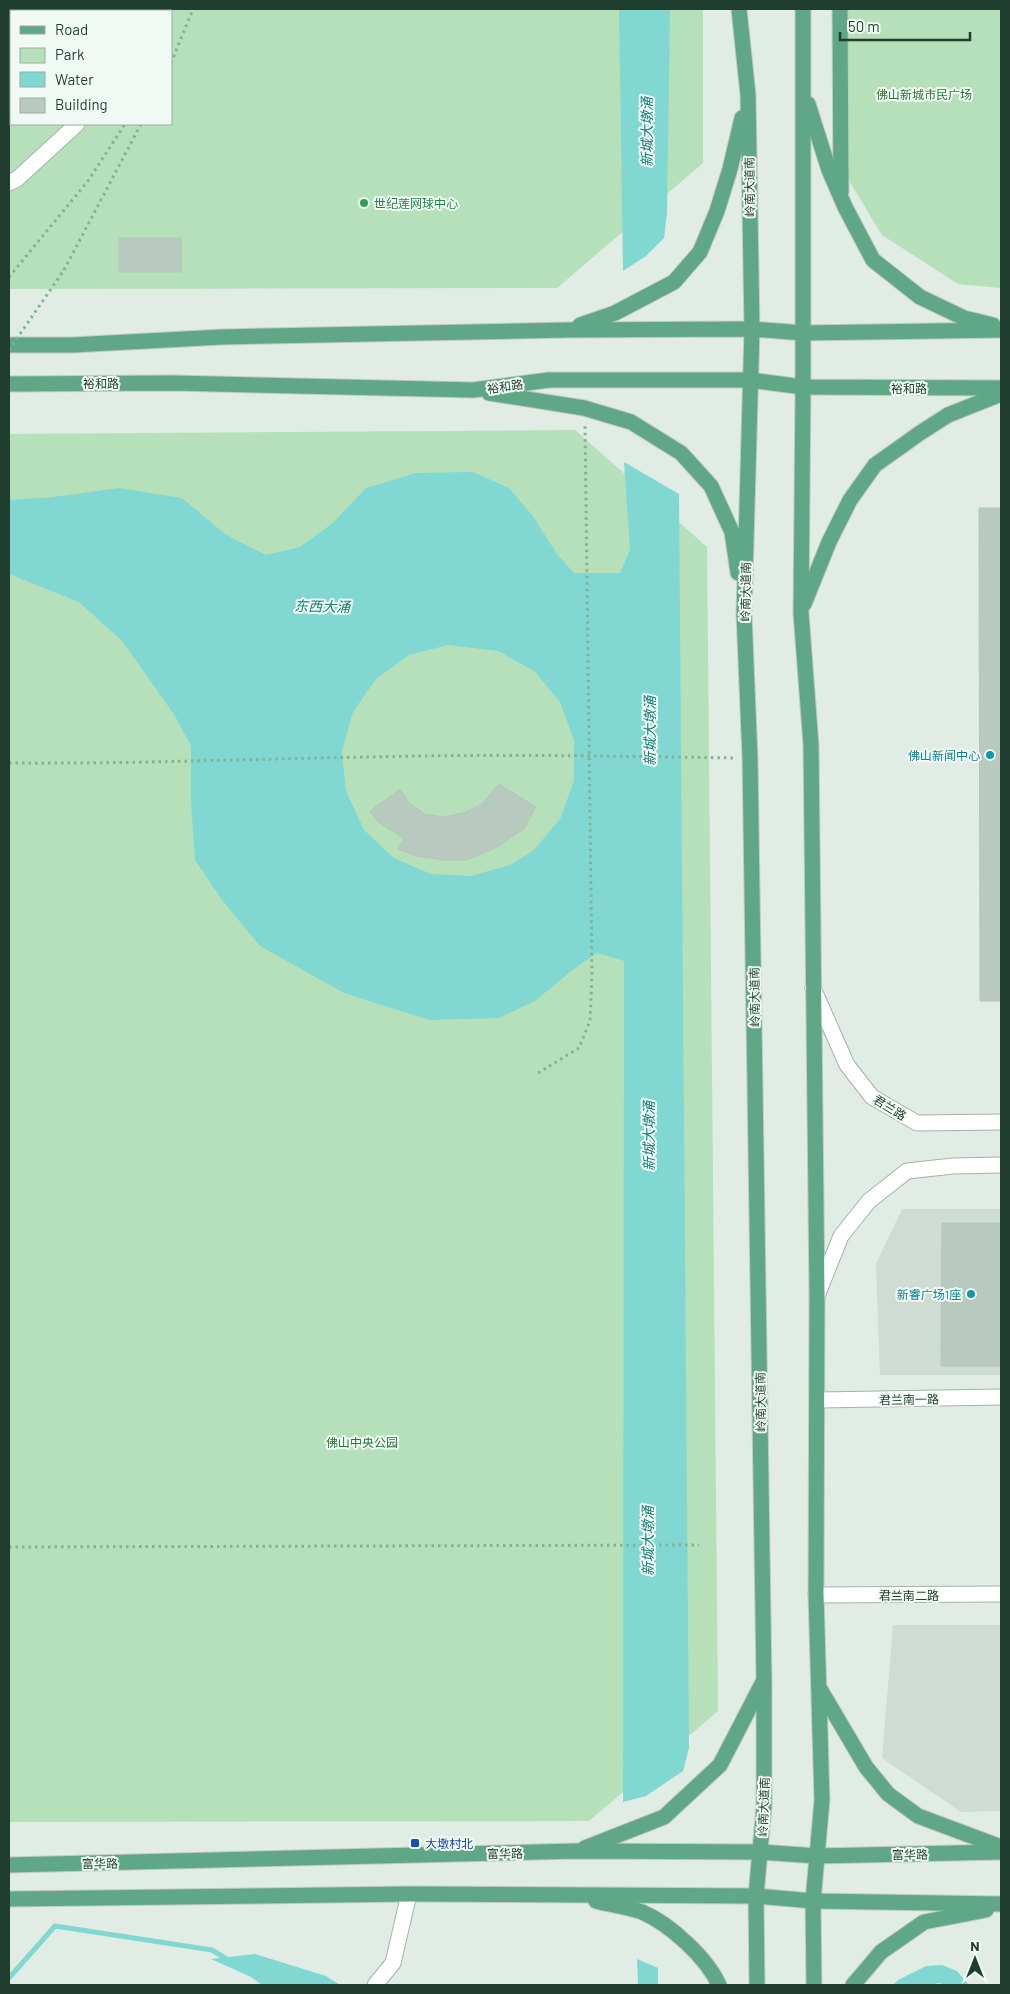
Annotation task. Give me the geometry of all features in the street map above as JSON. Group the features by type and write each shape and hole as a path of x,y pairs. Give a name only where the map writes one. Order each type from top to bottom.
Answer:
{"main road":[{"name":"岭南大道南","path":"740,9 748,95 752,329 744,614 750,758 764,1680 764,1806 756,1896 756,1985"},
{"path":"803,9 801,613 811,745 818,1400 816,1595 822,1800 812,1901 814,1985"},
{"path":"840,9 841,199"},
{"path":"803,90 829,170 841,199 874,260 920,296 964,318 1001,329"},
{"path":"567,330 615,313 674,282 700,252 717,211 730,170 748,95"},
{"path":"9,345 72,345 222,337 567,330 752,329 803,333 1001,329"},
{"name":"裕和路","path":"9,384 173,383 473,390 549,380 750,380 803,387 1001,388"},
{"path":"473,390 584,408 631,422 681,453 711,486 732,532 744,614"},
{"path":"801,613 829,542 846,509 875,465 920,432 948,416 1001,394"},
{"path":"577,1851 664,1817 720,1765 764,1680"},
{"path":"818,1687 866,1767 888,1794 918,1816 1001,1847"},
{"name":"富华路","path":"9,1865 577,1851 760,1852 817,1856 1001,1852"},
{"path":"9,1898 409,1894 756,1896 812,1901 1001,1905"},
{"path":"573,1895 642,1912 683,1938 715,1975 719,1985"},
{"path":"853,1985 881,1952 924,1922 1001,1905"}],"street":[{"path":"9,183 17,179 76,125"},
{"name":"君兰路","path":"813,988 847,1065 872,1097 916,1123 1001,1122"},
{"path":"817,1296 841,1236 869,1201 908,1172 953,1166 1001,1165"},
{"name":"君兰南一路","path":"818,1400 1001,1397"},
{"name":"君兰南二路","path":"816,1595 1001,1594"},
{"path":"378,1982 393,1963 409,1894"}],"path":[{"path":"172,61 193,9"},
{"path":"9,277 88,181 124,125"},
{"path":"9,350 64,270 140,125"},
{"path":"538,1073 579,1048 590,1021 592,974 584,408"},
{"path":"9,763 153,763 370,757 588,756 750,758"},
{"path":"9,1547 598,1547 699,1545"}],"shaded area":[{"path":"902,1209 1001,1209 1001,1375 880,1375 876,1264"},
{"path":"893,1625 1001,1625 1001,1811 961,1812 882,1758"}],"green space":[{"path":"9,9 703,9 703,163 557,288 9,289"},
{"name":"佛山新城市民广场","path":"844,9 1001,9 1001,288 958,284 882,235 848,179"},
{"name":"佛山中央公园","path":"575,430 707,547 718,1711 589,1821 9,1822 9,434"}],"water":[{"name":"新城大墩涌","path":"619,9 670,9 667,213 664,238 646,256 623,271"},
{"path":"624,462 679,494 689,1748 683,1771 646,1796 623,1802 624,961 597,953 575,968 535,1001 499,1018 429,1020 344,993 260,946 222,900 195,860 191,803 191,746 175,716 123,642 79,602 9,574 9,500 53,497 119,488 182,498 225,534 266,555 300,547 333,523 366,488 416,473 473,472 509,488 532,515 557,554 574,573 620,573 630,550","holes":["448,645 498,651 534,671 560,702 574,740 574,781 560,819 534,850 510,865 471,876 431,874 394,858 364,830 346,791 342,751 353,712 376,679 409,655"]},
{"path":"255,1954 326,1976 340,1985 262,1985 251,1977 211,1959"},
{"path":"637,1959 658,1968 658,1985 638,1985"},
{"path":"942,1965 957,1971 969,1985 946,1985 939,1983 929,1985 893,1985 898,1980 926,1966"}],"building":[{"path":"9,9 72,9 10,10 9,75"},
{"path":"119,238 181,238 181,272 119,272"},
{"name":"佛山新闻中心","path":"979,508 1001,508 1001,1001 980,1001"},
{"path":"499,784 536,807 524,829 497,847 467,860 444,860 416,856 398,849 404,838 378,822 370,811 400,789 410,804 425,814 443,817 463,813 482,804"},
{"name":"新睿广场1座","path":"942,1223 1001,1223 1001,1366 941,1366"}],"waterway":[{"path":"9,1978 55,1926 212,1950 230,1961"}],"place":[{"name":"世纪莲网球中心","path":"364,203"},
{"name":"佛山新闻中心","path":"990,755"},
{"name":"新睿广场1座","path":"971,1294"},
{"name":"大墩村北","path":"415,1843"}],"water label":[{"name":"东西大涌","path":"322,606"}]}
